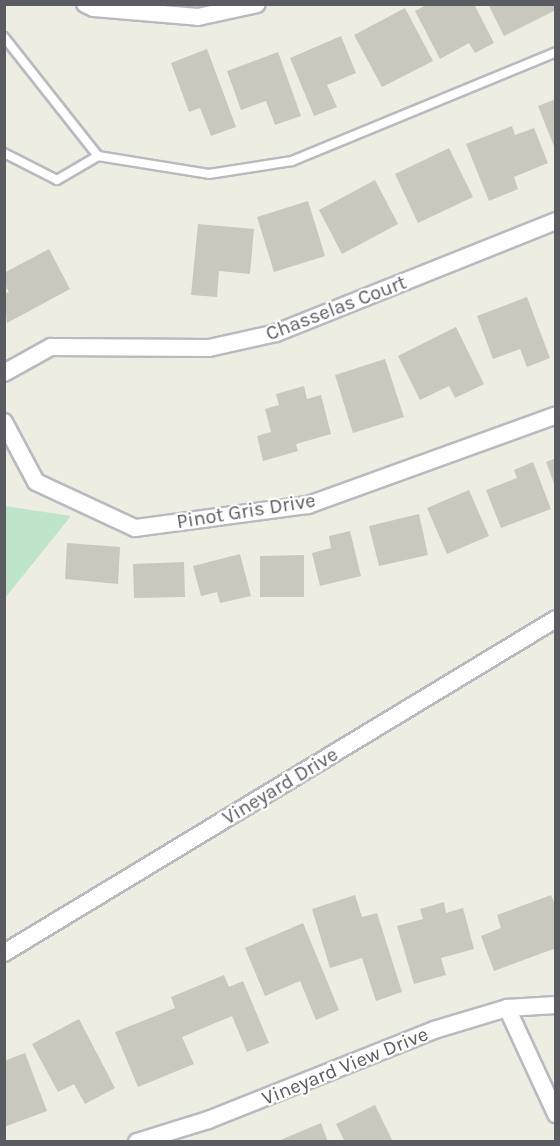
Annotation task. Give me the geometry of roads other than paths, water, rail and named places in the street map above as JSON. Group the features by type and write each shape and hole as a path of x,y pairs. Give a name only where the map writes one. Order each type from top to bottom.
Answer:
{"street":[{"path":"85,4 94,8 198,17 257,4"},
{"name":"Chasselas Court","path":"4,373 51,347 209,348 276,333 555,221"},
{"name":"Pinot Gris Drive","path":"4,422 36,482 135,528 308,505 555,415"},
{"name":"Vineyard Drive","path":"4,953 555,619"},
{"name":"Vineyard View Drive","path":"137,1142 208,1120 434,1030 507,1008 555,1005"},
{"path":"507,1008 555,1114"}],"lane":[{"path":"4,37 98,156"},
{"path":"4,153 57,180 98,156 209,174 292,161 555,52"}]}
